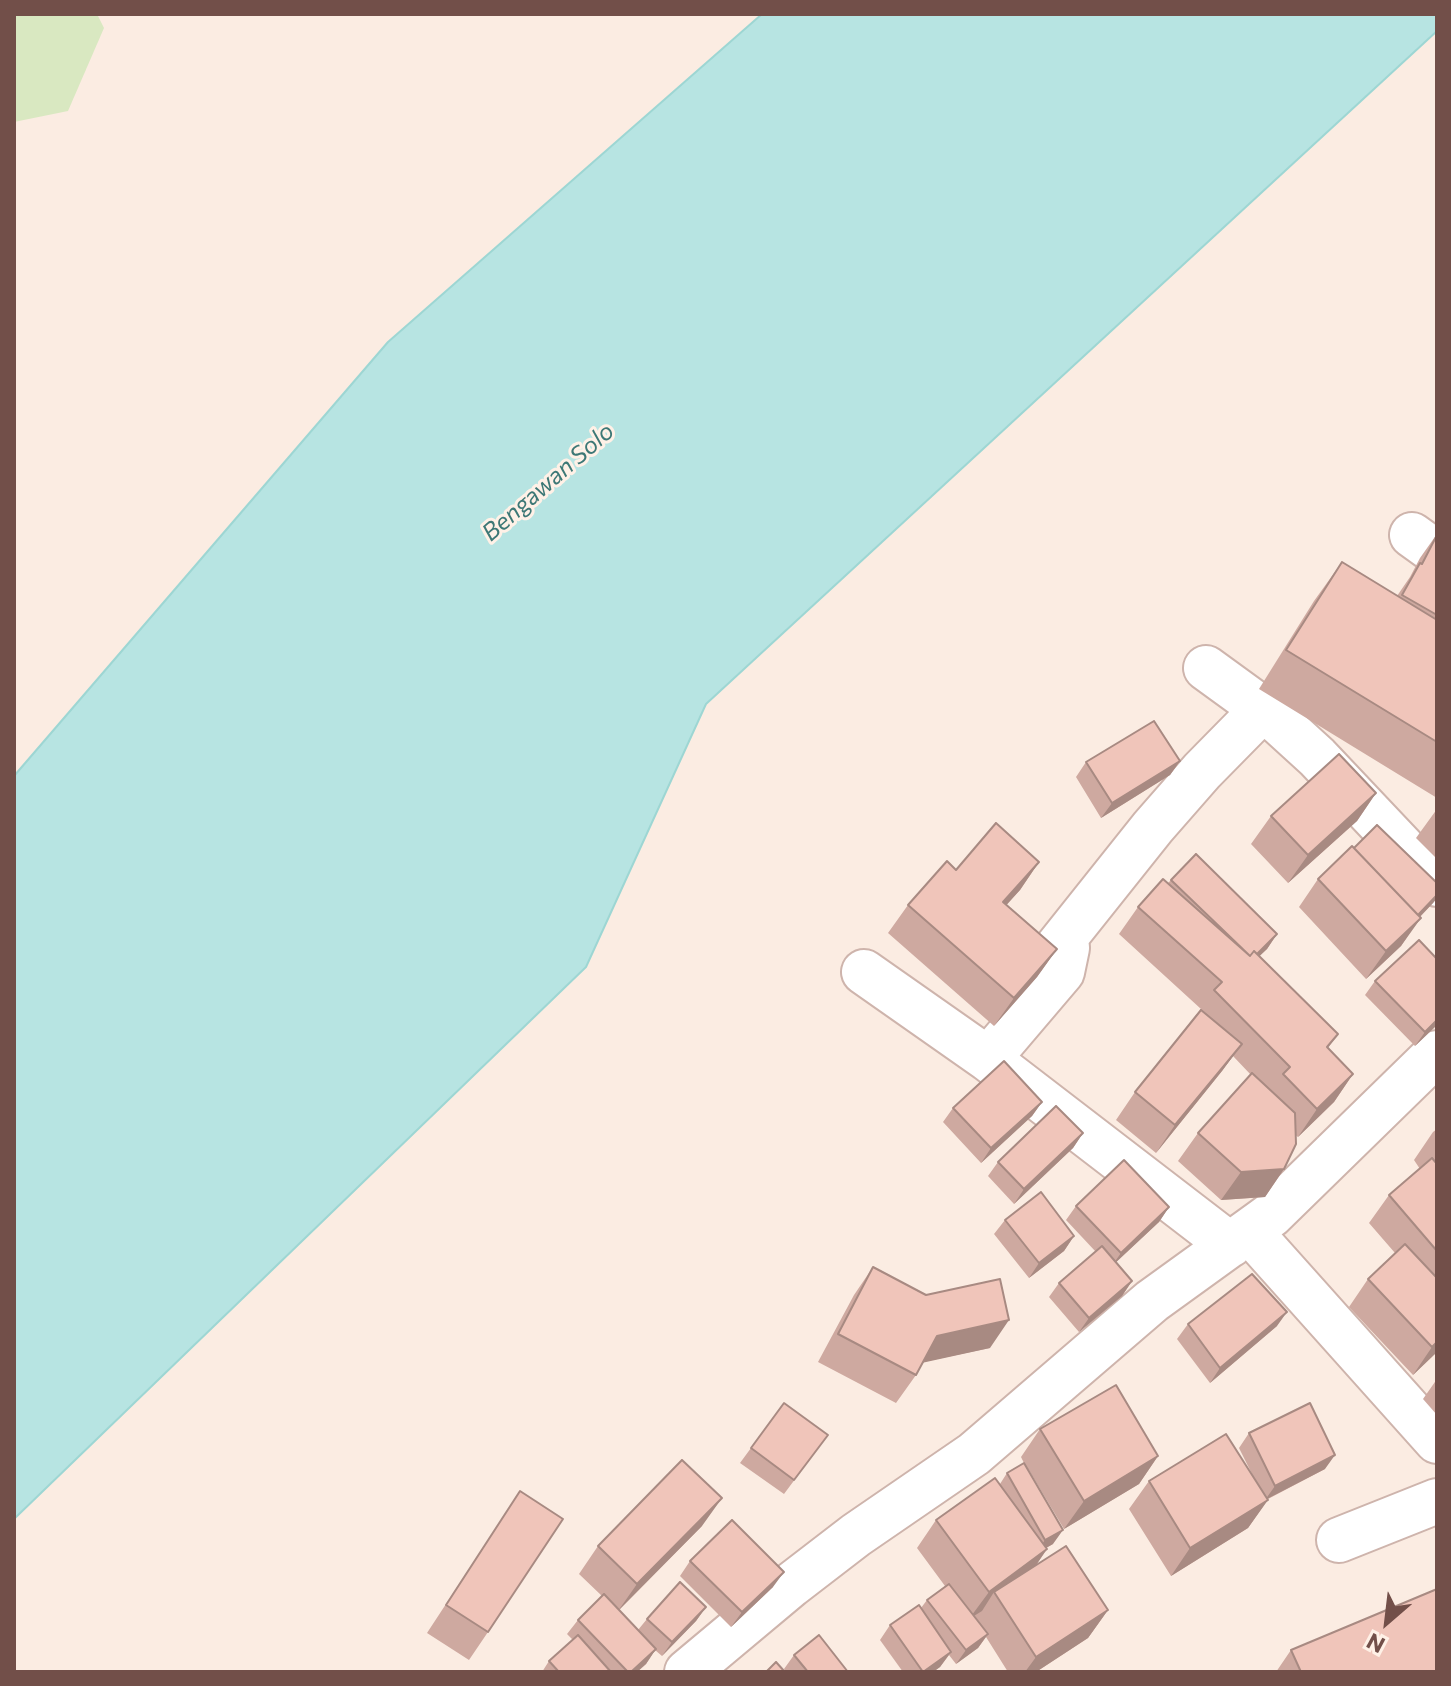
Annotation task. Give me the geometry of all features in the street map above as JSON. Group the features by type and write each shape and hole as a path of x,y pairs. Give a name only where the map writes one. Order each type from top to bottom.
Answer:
{"street":[{"path":"1206,668 1317,757 1437,884"},
{"path":"988,1059 1062,972 1067,948 1059,946 1153,827 1262,710"},
{"path":"864,972 1240,1239 1437,1441"},
{"path":"687,1672 856,1535 974,1454 1152,1301 1201,1263 1240,1239 1297,1191 1437,1053"},
{"path":"1339,1540 1437,1501"}],"green space":[{"path":"14,14 97,14 104,28 68,111 14,122"}],"water":[{"name":"Bengawan Solo","path":"762,14 1437,14 1437,31 706,704 586,967 14,1519 14,776 388,342"}],"building":[{"path":"1437,535 1437,615 1402,595"},
{"path":"1342,562 1437,620 1437,742 1286,650"},
{"path":"1154,721 1180,761 1112,803 1086,762"},
{"path":"1339,754 1376,793 1308,855 1271,816"},
{"path":"996,823 1039,862 1003,902 1057,949 1014,998 908,905 947,861 956,870"},
{"path":"1377,825 1437,883 1437,895 1418,915 1354,848"},
{"path":"1352,846 1421,918 1386,951 1318,879"},
{"path":"1196,854 1277,934 1257,954 1254,951 1250,956 1171,880"},
{"path":"1163,879 1250,956 1254,951 1338,1034 1327,1047 1353,1074 1317,1109 1283,1074 1290,1067 1214,990 1222,982 1138,907"},
{"path":"1419,940 1437,959 1437,1020 1425,1032 1375,981"},
{"path":"1201,1010 1242,1044 1175,1125 1135,1092"},
{"path":"1004,1061 1042,1102 991,1148 953,1108"},
{"path":"1252,1073 1295,1113 1296,1144 1284,1169 1241,1172 1198,1133"},
{"path":"1056,1106 1083,1133 1024,1189 998,1162"},
{"path":"1432,1158 1437,1164 1437,1251 1389,1195"},
{"path":"1124,1160 1169,1207 1121,1253 1076,1206"},
{"path":"1041,1192 1074,1236 1039,1263 1005,1220"},
{"path":"1405,1244 1437,1278 1437,1342 1432,1347 1368,1279"},
{"path":"1102,1246 1132,1281 1089,1318 1059,1283"},
{"path":"873,1267 926,1295 1000,1279 1009,1320 937,1336 916,1375 838,1334"},
{"path":"1252,1274 1287,1312 1220,1368 1188,1324"},
{"path":"1116,1385 1158,1456 1084,1501 1040,1429"},
{"path":"784,1403 828,1435 794,1480 751,1448"},
{"path":"1310,1403 1335,1455 1275,1486 1249,1433"},
{"path":"1226,1434 1268,1500 1190,1548 1149,1481"},
{"path":"682,1460 722,1498 637,1584 598,1546"},
{"path":"1024,1463 1063,1530 1045,1540 1007,1473"},
{"path":"995,1478 1047,1549 989,1592 936,1520"},
{"path":"520,1491 563,1519 488,1632 446,1605"},
{"path":"732,1520 784,1572 742,1612 690,1561"},
{"path":"1066,1546 1108,1610 1036,1657 994,1592"},
{"path":"680,1582 706,1607 672,1642 647,1619"},
{"path":"949,1584 988,1634 966,1650 927,1600"},
{"path":"1437,1589 1437,1672 1301,1672 1291,1650"},
{"path":"604,1594 656,1649 631,1672 578,1620"},
{"path":"919,1605 951,1652 923,1672 890,1625"},
{"path":"578,1635 611,1672 559,1672 549,1661"},
{"path":"819,1635 848,1672 808,1672 794,1655"},
{"path":"776,1662 785,1672 766,1672"}]}
